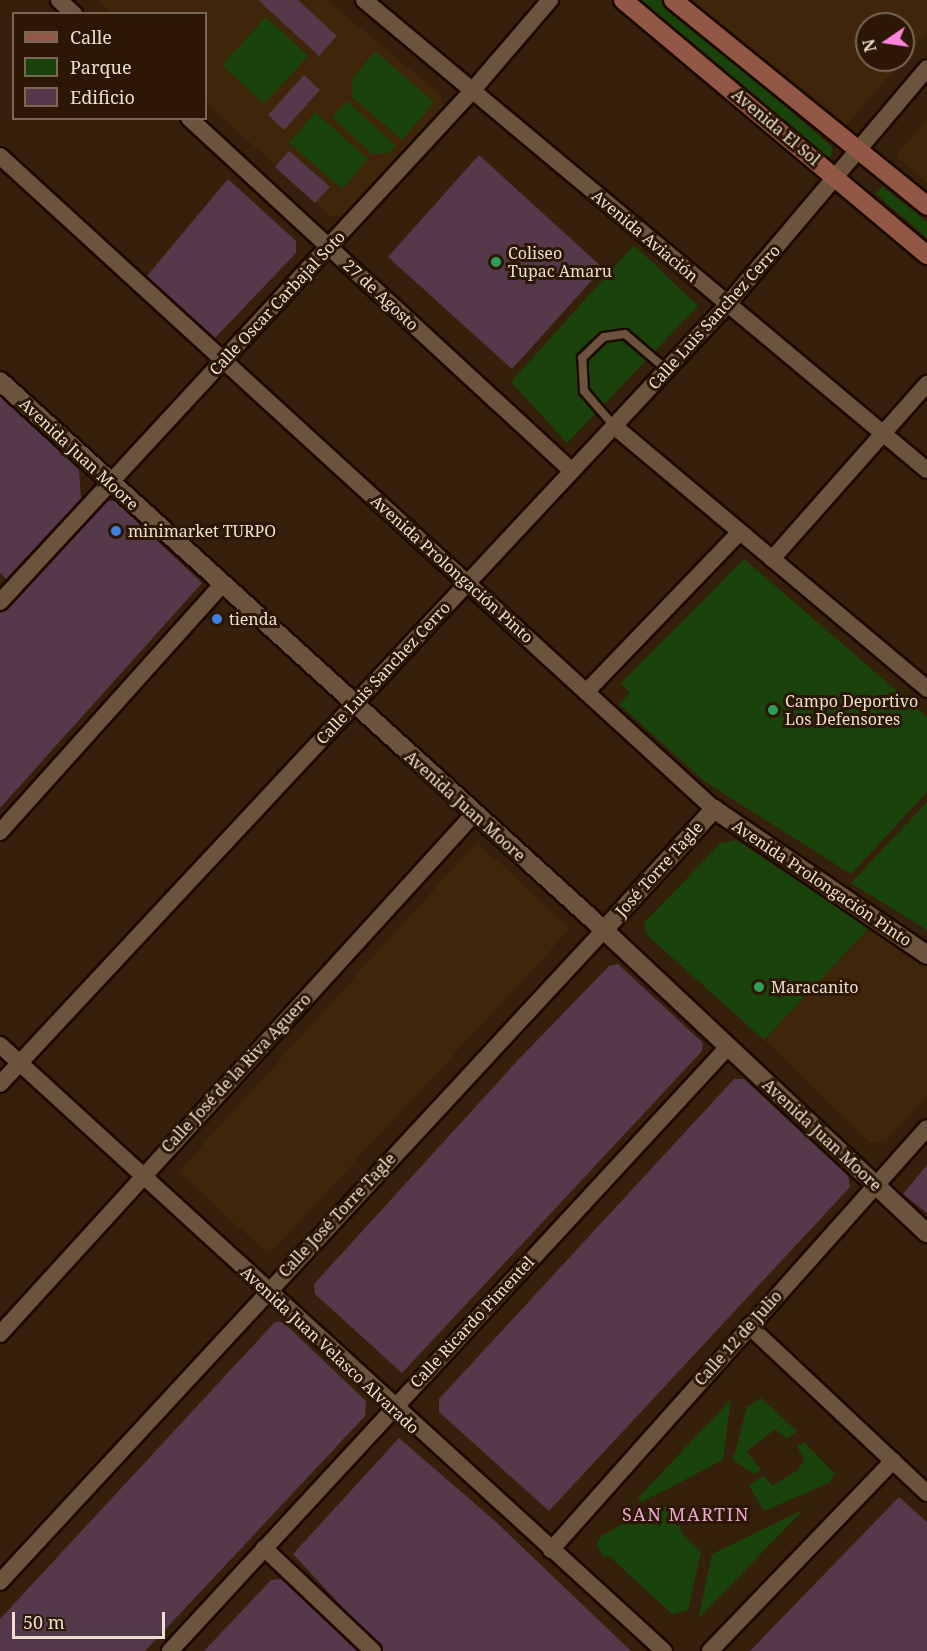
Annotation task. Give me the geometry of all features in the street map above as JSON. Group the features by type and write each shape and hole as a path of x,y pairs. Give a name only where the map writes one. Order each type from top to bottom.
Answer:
{"main road":[{"name":"Avenida El Sol","path":"623,0 927,255"},
{"name":"Avenida El Sol","path":"673,0 860,150 927,207"}],"street":[{"path":"59,0 72,12"},
{"name":"Avenida Aviación","path":"364,0 727,306 927,470"},
{"name":"Calle Oscar Carbajal Soto","path":"1,600 472,91 550,0"},
{"name":"Calle Luis Sanchez Cerro","path":"0,1083 727,306 927,68"},
{"name":"27 de Agosto","path":"191,120 572,471"},
{"name":"Avenida Prolongación Pinto","path":"0,156 714,809 927,955"},
{"name":"Avenida Juan Moore","path":"0,381 353,706 604,930 727,1048 927,1233"},
{"path":"772,559 927,384"},
{"path":"614,426 927,689"},
{"path":"586,692 740,532"},
{"path":"0,832 222,585"},
{"name":"José Torre Tagle","path":"604,930 714,809"},
{"name":"Calle José de la Riva Aguero","path":"0,1334 474,814"},
{"name":"Calle José Torre Tagle","path":"0,1582 266,1291 604,930"},
{"name":"Avenida Juan Velasco Alvarado","path":"0,1045 392,1408 664,1651"},
{"name":"Calle Ricardo Pimentel","path":"170,1651 392,1408 727,1048"},
{"name":"Calle 12 de Julio","path":"551,1550 927,1128"},
{"path":"749,1326 927,1492"},
{"path":"710,1651 893,1461"},
{"path":"264,1548 373,1651"}],"lane":[{"path":"614,426 584,391 582,358 604,337 625,334 667,370"}],"shaded area":[{"path":"97,0 327,0 441,95 444,108 344,216 330,216 207,103 207,12 110,12"},
{"path":"684,0 927,0 927,33 915,47 915,12 855,12 855,72 893,72 841,131"},
{"path":"927,119 927,183 896,156"},
{"path":"477,842 570,929 272,1251 264,1251 179,1171"},
{"path":"869,928 927,967 927,1097 885,1141 870,1143 764,1040"}],"green space":[{"path":"639,0 659,0 705,37 832,147 831,156 824,157"},
{"path":"266,17 308,56 264,104 222,65"},
{"path":"375,51 434,102 402,140 352,97 352,79"},
{"path":"347,101 396,146 389,153 372,154 332,117"},
{"path":"315,112 368,159 342,189 289,143"},
{"path":"882,186 927,222 927,238 876,194"},
{"path":"634,245 698,306 567,443 511,382"},
{"name":"Campo Deportivo Los Defensores","path":"744,559 927,717 927,792 851,874 704,781 619,704 630,693 621,683"},
{"path":"927,802 927,930 851,883"},
{"name":"Maracanito","path":"736,840 869,928 764,1040 647,935 644,923 721,843"},
{"path":"761,1398 797,1431 787,1439 775,1429 747,1451 761,1470 754,1474 733,1460 747,1407"},
{"path":"731,1399 723,1460 642,1502 638,1498"},
{"path":"804,1442 835,1474 829,1483 764,1511 749,1486 764,1475 772,1486 798,1470 804,1460 797,1446"},
{"path":"672,1505 682,1533 701,1552 688,1610 672,1614 609,1556 603,1557 597,1544 601,1536 649,1510"},
{"path":"804,1509 701,1616 699,1616 712,1554"}],"building":[{"path":"258,0 298,0 337,36 319,56"},
{"path":"304,75 320,90 284,130 268,115"},
{"path":"289,151 330,187 315,203 275,167"},
{"name":"Coliseo Tupac Amaru","path":"479,155 603,268 512,369 388,257"},
{"path":"228,179 296,241 296,253 215,338 147,276"},
{"path":"0,396 79,470 81,499 6,579 0,573"},
{"path":"107,501 115,501 202,583 0,808 0,614"},
{"path":"618,964 703,1043 702,1051 402,1373 315,1294 314,1284 519,1059 609,966"},
{"path":"734,1079 744,1079 848,1176 850,1187 549,1511 439,1412 439,1399"},
{"path":"927,1165 927,1213 903,1194"},
{"path":"275,1322 283,1322 366,1401 365,1416 145,1651 0,1651 0,1619"},
{"path":"399,1438 495,1521 631,1651 383,1651 293,1554"},
{"path":"899,1497 927,1522 927,1651 750,1651"},
{"path":"282,1579 358,1651 204,1651 271,1580"}],"place":[{"name":"Coliseo Tupac Amaru","path":"496,262"},
{"name":"minimarket TURPO","path":"116,531"},
{"name":"tienda","path":"217,619"},
{"name":"Campo Deportivo Los Defensores","path":"773,710"},
{"name":"Maracanito","path":"759,987"}],"district":[{"name":"SAN MARTIN","path":"686,1514"}]}
